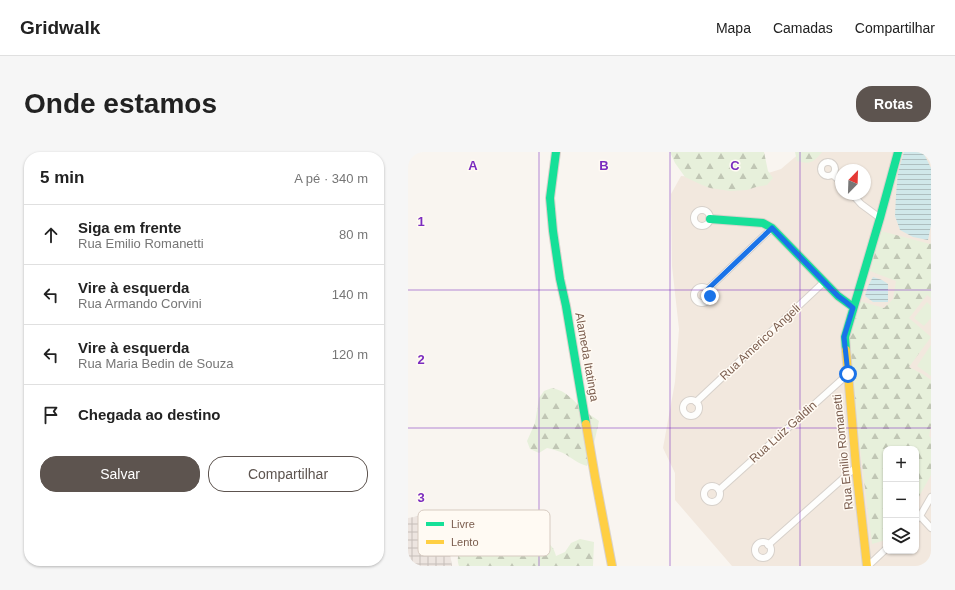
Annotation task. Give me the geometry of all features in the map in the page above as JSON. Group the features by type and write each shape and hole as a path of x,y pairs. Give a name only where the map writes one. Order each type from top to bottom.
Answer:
{"street":[{"name":"Alameda Itatinga","path":"556,152 550,198 553,231 560,279 612,566"},
{"name":"Rua Emilio Romanetti","path":"867,566 844,337 880,218 898,152"},
{"path":"857,200 880,218"},
{"path":"710,219 757,222 772,228 824,282 853,308"},
{"path":"708,289 772,228"},
{"name":"Rua Americo Angeli","path":"696,402 824,282"},
{"name":"Rua Luiz Galdin","path":"719,490 848,374"},
{"path":"768,545 856,467"},
{"path":"919,516 931,497"},
{"path":"919,519 931,528"},
{"path":"867,566 883,552"}],"shaded area":[{"path":"801,152 931,152 931,566 732,566 675,500 675,473 663,448 675,382 679,329 672,266 671,194 681,176 737,183 781,169"},
{"path":"418,516 418,556 450,556 452,566 408,566 408,518"}],"green space":[{"path":"670,152 764,152 768,171 773,178 767,185 747,190 730,191 710,188 685,177 675,163"},
{"path":"795,152 822,152 811,162 805,163 797,161"},
{"path":"881,231 930,244 931,243 931,298 927,295 909,318 931,337 909,367 931,380 931,425 929,436 931,438 931,475 919,497 919,446 883,446 883,541 872,544 847,344 860,301 884,308 893,299 896,281 870,271"},
{"path":"927,302 931,306 931,318 924,326 914,318"},
{"path":"931,345 931,376 917,366"},
{"path":"552,388 562,391 573,399 583,410 599,421 591,457 587,466 553,449 547,448 539,453 530,449 527,441 535,423 539,398 544,391"},
{"path":"580,539 594,542 593,566 459,566 458,556 550,556 550,544 556,556 565,552 571,543"}],"water":[{"path":"904,152 923,152 931,168 931,225 928,240 913,237 900,230 895,216 898,172"},
{"path":"873,277 888,284 888,302 873,302 865,296"}],"traffic: fast":[{"path":"556,152 550,198 553,231 586,424"},
{"path":"846,350 845,337 898,152"},
{"path":"710,219 763,223 772,228 838,296 853,307"}],"traffic: slow":[{"path":"846,350 856,467 867,566"},
{"path":"586,424 612,566"}],"route":[{"path":"710,296 708,289 772,228 838,296 853,308 844,337 848,374"}]}
